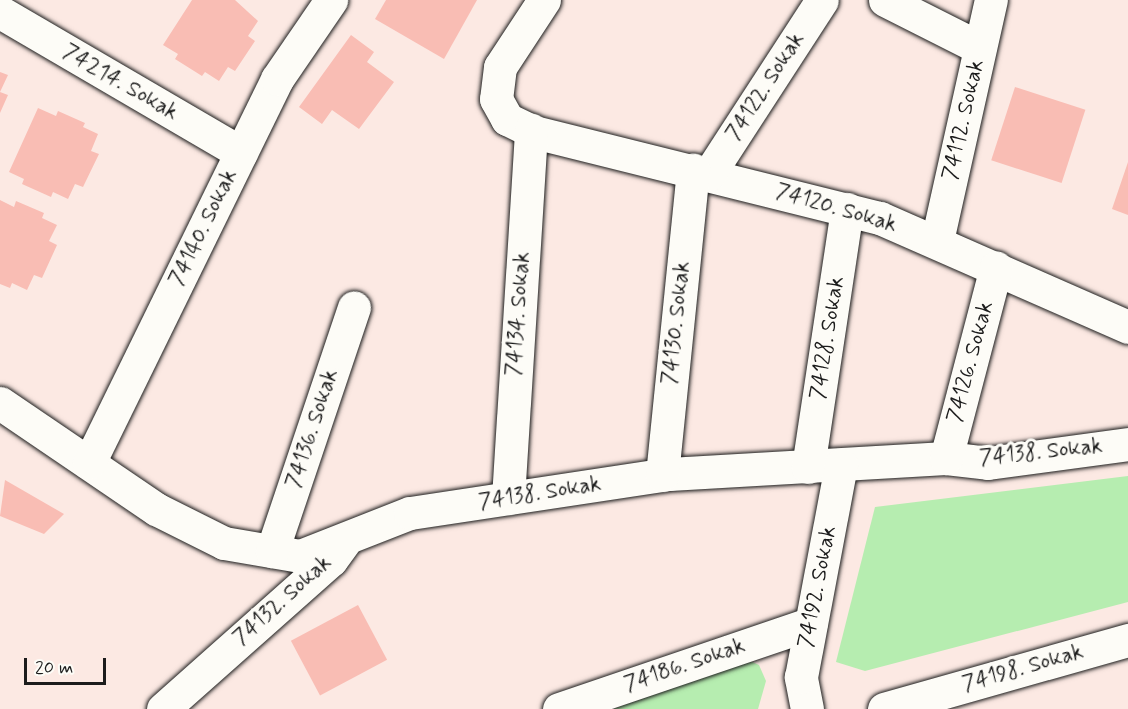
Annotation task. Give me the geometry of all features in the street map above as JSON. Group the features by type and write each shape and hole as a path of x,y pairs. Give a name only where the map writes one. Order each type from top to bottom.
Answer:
{"street":[{"name":"74140. Sokak","path":"89,463 277,79 331,0"},
{"name":"74120. Sokak","path":"544,0 500,67 496,99 507,119 531,130 847,209 937,241 1128,327"},
{"name":"74122. Sokak","path":"701,172 822,0"},
{"path":"885,0 980,48"},
{"name":"74112. Sokak","path":"937,241 991,0"},
{"name":"74214. Sokak","path":"0,12 241,153"},
{"name":"74134. Sokak","path":"508,498 531,130"},
{"name":"74130. Sokak","path":"662,475 701,172"},
{"name":"74128. Sokak","path":"808,466 847,209"},
{"name":"74126. Sokak","path":"946,458 996,267"},
{"name":"74136. Sokak","path":"272,551 354,307"},
{"name":"74138. Sokak","path":"0,403 156,509 224,543 300,556 410,513 662,475 946,458 988,462 1128,444"},
{"name":"74192. Sokak","path":"807,709 801,677 841,465"},
{"name":"74132. Sokak","path":"163,709 331,561 346,537"},
{"name":"74186. Sokak","path":"559,709 811,623"},
{"name":"74198. Sokak","path":"884,709 1128,640"}],"green space":[{"path":"1128,476 1128,602 865,671 836,662 875,507"},
{"path":"748,660 759,665 766,681 758,709 613,709"}],"building":[{"path":"192,0 235,0 258,21 248,36 255,41 235,71 228,67 219,81 205,72 202,76 175,59 178,54 163,45"},
{"path":"386,0 477,0 444,59 375,19"},
{"path":"351,35 374,52 367,62 394,82 359,129 332,110 322,124 299,107"},
{"path":"0,72 8,75 0,92"},
{"path":"1015,87 1085,110 1062,183 991,160"},
{"path":"0,92 8,95 0,113"},
{"path":"38,108 56,116 58,111 85,123 83,127 98,134 91,151 99,154 83,187 75,184 68,199 53,192 51,197 22,184 24,179 9,172"},
{"path":"1128,162 1128,215 1112,209"},
{"path":"0,200 14,207 16,201 44,213 42,218 57,225 49,241 57,245 42,278 34,275 27,290 12,283 10,288 0,284"},
{"path":"5,480 64,514 44,534 0,516"},
{"path":"358,605 387,660 320,695 291,641"}]}
